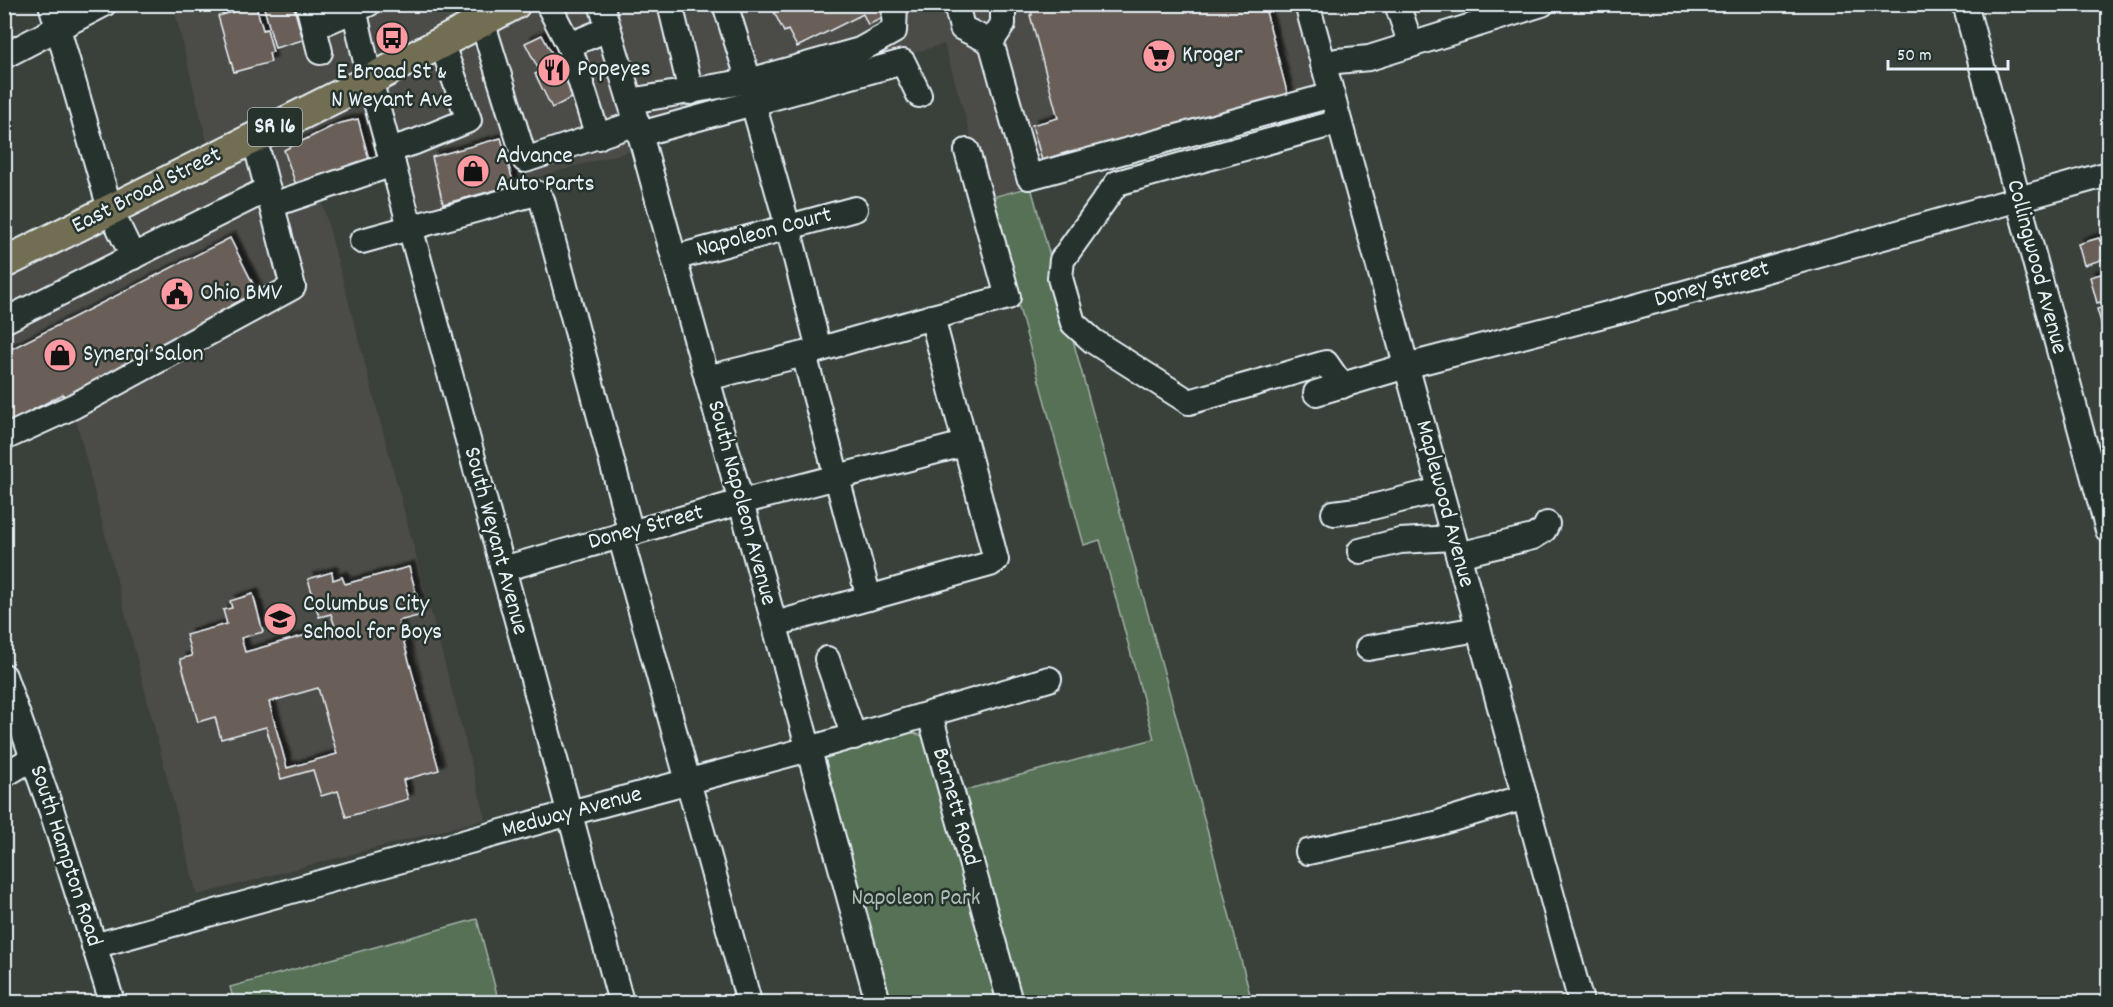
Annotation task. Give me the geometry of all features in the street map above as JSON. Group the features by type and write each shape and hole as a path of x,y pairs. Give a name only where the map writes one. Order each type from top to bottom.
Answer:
{"main road":[{"name":"East Broad Street","path":"4,263 370,80 515,4"}],"street":[{"path":"51,4 110,209 134,257"},
{"path":"4,56 104,4"},
{"path":"548,4 568,45 598,137"},
{"name":"South Napoleon Avenue","path":"601,4 636,119 878,1002"},
{"path":"670,4 691,92"},
{"path":"725,4 788,227 837,478 869,598"},
{"path":"482,21 525,160 598,137 691,92 751,92 860,50 894,31 895,4"},
{"path":"956,4 962,28 991,42 1029,177 1332,95"},
{"path":"991,42 1003,24 1003,4"},
{"name":"Maplewood Avenue","path":"1307,4 1581,1002"},
{"path":"1397,4 1411,45"},
{"path":"1323,65 1369,58 1542,4"},
{"name":"Collingwood Avenue","path":"1965,4 2109,530"},
{"path":"320,52 312,16 358,6"},
{"name":"South Weyant Avenue","path":"358,6 370,80 621,1002"},
{"path":"568,45 608,29"},
{"path":"4,321 134,257 270,197 391,157 415,142 469,120 441,42"},
{"path":"636,119 751,92 903,62 919,94"},
{"path":"1339,122 1117,183 1062,260 1060,278 1073,323 1093,341 1189,402 1326,363 1342,386"},
{"path":"4,438 74,406 293,287 254,137"},
{"path":"707,378 812,352 1008,297 967,150"},
{"name":"Doney Street","path":"1316,393 1406,366 1627,309 2109,174"},
{"path":"362,242 536,193 542,200 625,534 749,1002"},
{"name":"Napoleon Court","path":"674,258 855,208"},
{"path":"775,624 990,564 996,560 932,317"},
{"name":"Doney Street","path":"502,569 741,502 964,444"},
{"path":"1334,513 1364,509 1440,490"},
{"path":"1360,551 1400,541 1455,546 1533,537 1544,530 1547,524"},
{"path":"1368,648 1478,629"},
{"path":"827,659 854,737"},
{"name":"South Hampton Road","path":"4,676 112,1002"},
{"name":"Medway Avenue","path":"94,946 570,813 854,737 1049,679"},
{"name":"Barnett Road","path":"930,715 1010,1002"},
{"path":"4,775 33,758"},
{"path":"1308,852 1435,824 1525,797"}],"shaded area":[{"path":"173,5 1308,5 1330,85 1031,187 989,198 944,44 637,133 641,148 516,183 517,197 409,225 394,174 320,194 486,819 197,895 76,420 5,449 5,264 211,158"}],"green space":[{"path":"1031,187 1252,1002 1021,1002 965,790 1154,739 1100,540 1084,545 989,198"},
{"name":"Napoleon Park","path":"909,731 925,737 1002,1002 886,1002 822,763 825,757"},
{"path":"477,919 499,1002 234,1002 230,987"}],"building":[{"path":"263,4 293,4 303,40 275,48"},
{"path":"770,4 881,4 886,16 868,25 863,14 797,47 788,30 784,32"},
{"name":"Kroger","path":"1041,4 1264,4 1288,96 1069,156 1068,152 1042,160 1032,125 1058,118 1030,15 1032,15 1030,7"},
{"path":"256,6 263,30 267,29 273,52 269,53 271,62 234,72 218,16"},
{"name":"Popeyes","path":"542,35 556,61 561,59 579,94 552,108 535,74 540,72 525,43"},
{"path":"358,119 370,163 297,188 284,150 337,124"},
{"name":"Advance Auto Parts","path":"501,138 514,185 443,204 432,157"},
{"path":"230,238 258,294 146,356 64,397 63,394 4,425 4,363 12,359 7,351"},
{"path":"2099,238 2100,241 2108,238 2108,246 2102,248 2105,259 2084,265 2078,244"},
{"path":"2108,272 2108,300 2097,303 2090,277"},
{"path":"2108,306 2108,332 2104,333 2097,309"},
{"path":"409,567 422,615 398,621 439,770 403,780 408,799 346,817 338,791 321,796 313,770 281,779 266,727 221,739 215,717 198,722 180,659 192,656 186,635 227,624 223,610 232,608 230,601 253,594 263,632 241,638 245,652 335,627 331,614 319,617 308,579 332,572 333,580 342,577 345,584","holes":["318,688 337,754 287,768 269,702"]}],"place":[{"name":"E Broad St & N Weyant Ave","path":"392,38"},
{"name":"Kroger","path":"1159,56"},
{"name":"Popeyes","path":"554,70"},
{"name":"Advance Auto Parts","path":"473,171"},
{"name":"Ohio BMV","path":"177,294"},
{"name":"Synergi Salon","path":"60,355"},
{"name":"Columbus City School for Boys","path":"280,619"}]}
